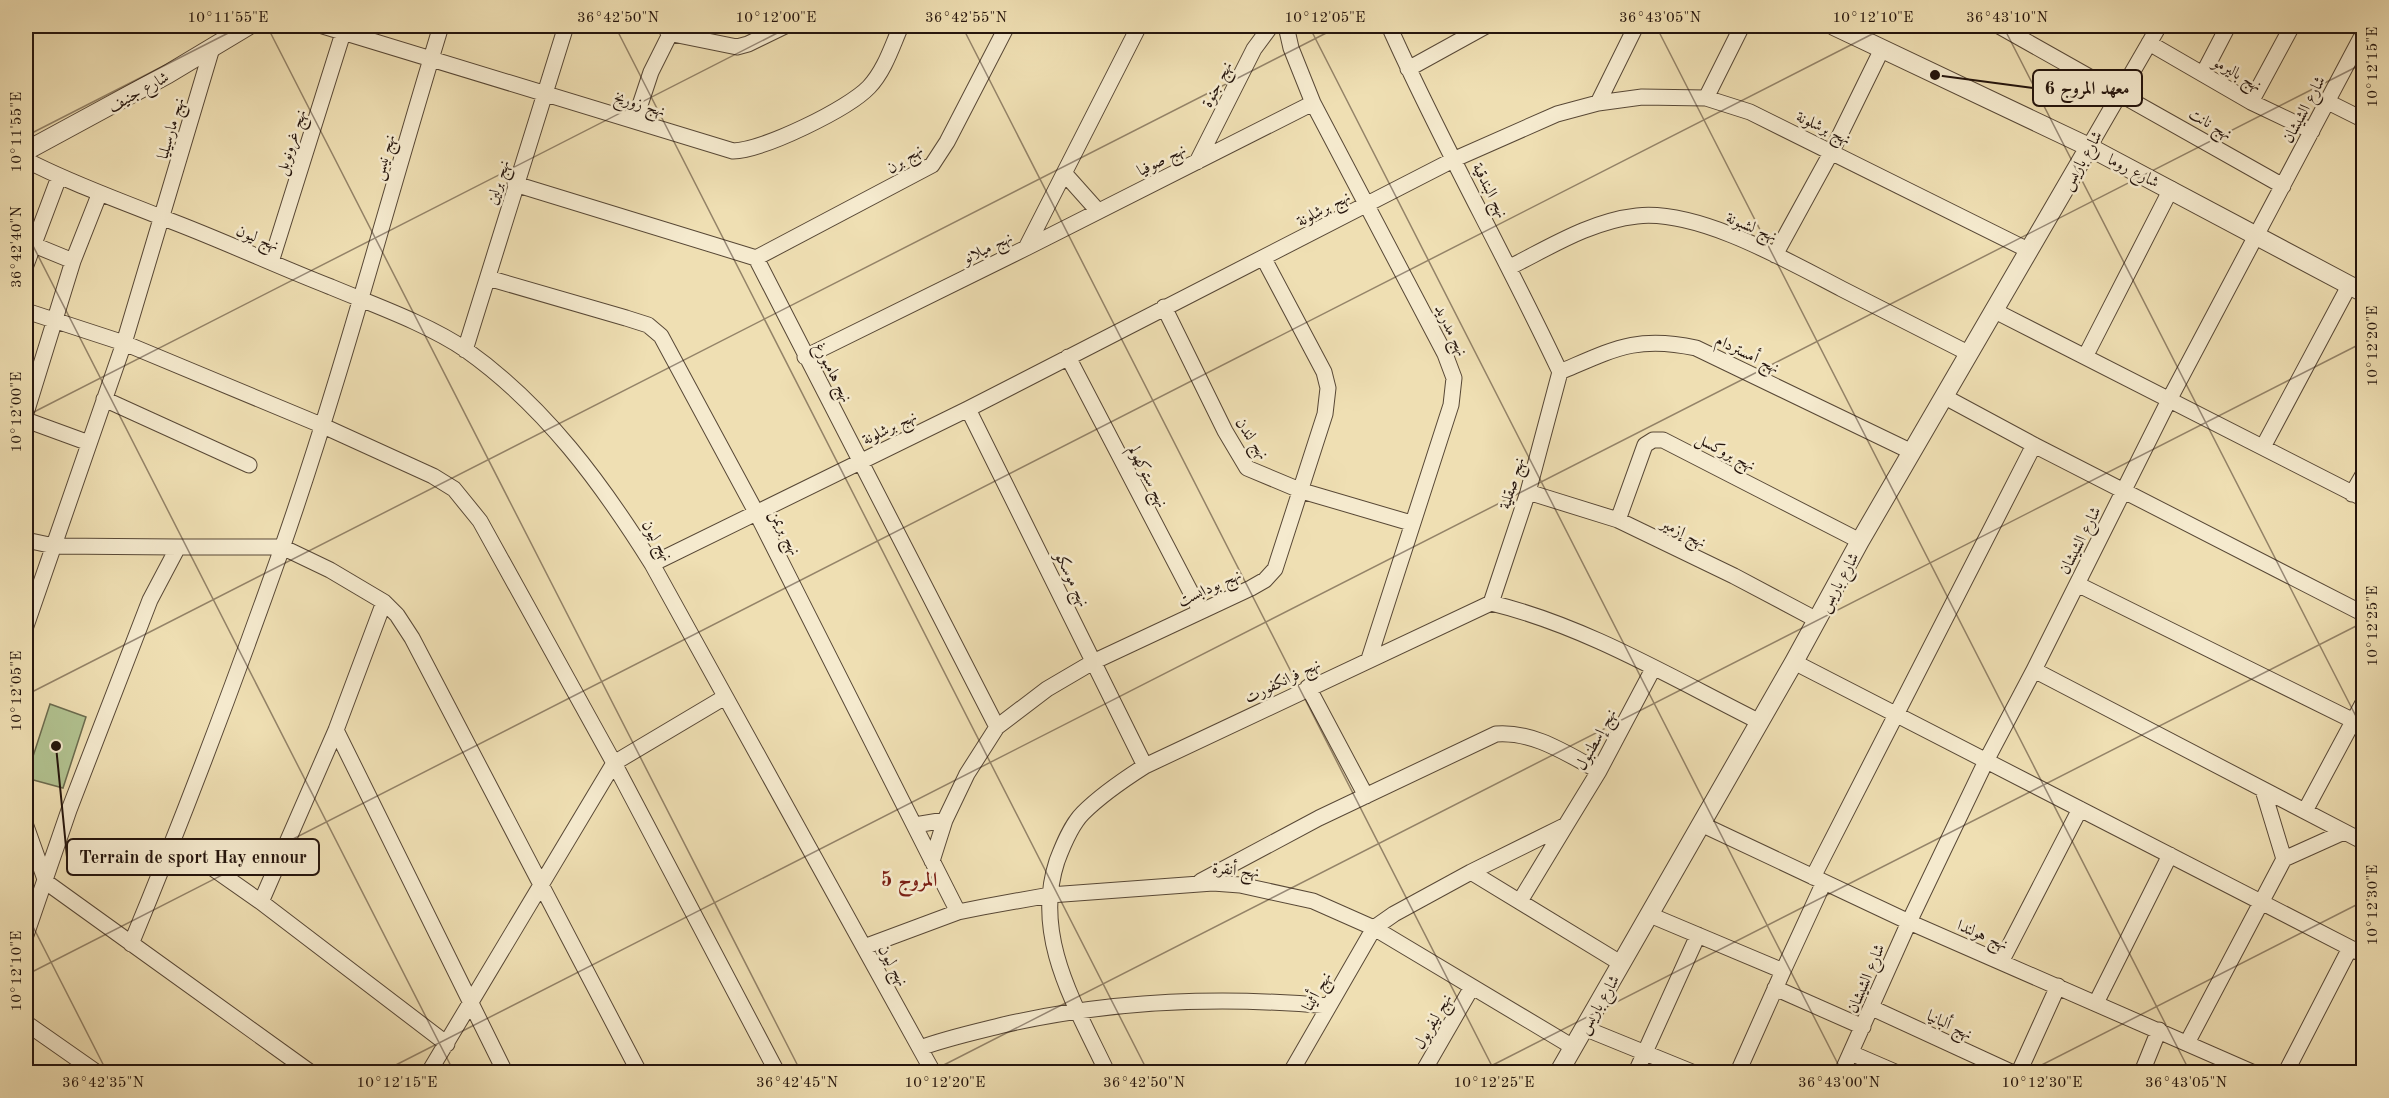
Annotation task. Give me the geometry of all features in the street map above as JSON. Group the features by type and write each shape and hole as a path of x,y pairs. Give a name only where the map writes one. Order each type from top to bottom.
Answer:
{"street":[{"name":"شارع جنيف","path":"26,151 248,26"},
{"name":"نهج زوريخ","path":"323,26 733,151 748,150 776,141 853,99 867,88 882,69 901,26"},
{"name":"نهج نيس","path":"130,944 174,841 282,547 360,299 441,26"},
{"name":"نهج برلين","path":"465,350 566,26"},
{"path":"635,120 651,72 671,29 737,47 785,26"},
{"name":"نهج برن","path":"756,258 932,165 947,142 1007,26"},
{"name":"نهج ميلانو","path":"805,357 1026,248 1139,26"},
{"name":"نهج جنوة","path":"1197,162 1254,48 1271,26"},
{"name":"نهج مدريد","path":"1286,26 1291,48 1313,103 1442,346 1454,378 1451,405 1369,658"},
{"name":"نهج البندقية","path":"1389,26 1408,69 1510,267 1560,372"},
{"path":"1408,69 1486,26"},
{"path":"1598,103 1636,26"},
{"path":"1706,98 1742,26"},
{"name":"شارع روما","path":"1834,26 2089,147 2356,289"},
{"name":"نهج نانت","path":"1999,26 2120,92 2283,186"},
{"name":"شارع باريس","path":"1559,1072 1760,722 1860,541 2159,26"},
{"path":"2204,74 2228,26"},
{"path":"2251,102 2292,26"},
{"name":"نهج غرونوبل","path":"271,262 343,33"},
{"name":"شارع الشيشان","path":"1842,1072 1908,922 1986,761 2169,400 2362,39"},
{"name":"نهج باليرمو","path":"2149,43 2251,102 2312,131"},
{"name":"نهج مارسيليا","path":"27,616 54,546 124,343 212,48"},
{"path":"1775,255 1832,151 1882,49"},
{"name":"نهج برشلونة","path":"652,564 968,409 1455,159 1557,114 1598,103 1642,97 1706,98 1750,112 2028,250"},
{"path":"2328,102 2364,120"},
{"name":"نهج صوفيا","path":"1026,248 1313,103"},
{"name":"نهج ليون","path":"26,160 99,195 163,218 360,299 465,350 512,389 580,458 652,564 933,1072"},
{"path":"1065,174 1098,211"},
{"path":"26,265 59,177"},
{"path":"515,184 756,258"},
{"path":"2086,355 2171,189"},
{"path":"26,413 73,261 99,195"},
{"name":"نهج لشبونة","path":"1510,267 1610,220 1639,216 1678,219 1704,226 1775,255 1968,353"},
{"path":"34,245 73,261"},
{"name":"نهج هامبورغ","path":"756,258 997,727"},
{"name":"نهج بودابست","path":"932,861 945,820 967,774 997,727 1047,689 1094,662 1200,610 1251,588 1271,575 1302,491 1325,414 1328,388 1324,372 1264,259"},
{"name":"نهج بريمن","path":"488,278 615,314 654,329 672,352 958,912"},
{"path":"2263,447 2356,289"},
{"name":"نهج لندن","path":"1164,307 1225,431 1247,468 1302,491 1412,523"},
{"path":"1994,310 2358,496 2364,473"},
{"path":"26,311 53,322 124,343 321,425 433,476 454,489 468,504 614,763 777,1072"},
{"name":"نهج أمستردام","path":"1560,372 1636,343 1665,341 1696,348 1912,452"},
{"name":"نهج ستوكهولم","path":"1068,357 1200,610"},
{"name":"نهج صقلية","path":"1491,603 1528,492 1560,372"},
{"path":"1945,397 2364,614"},
{"path":"104,399 249,465"},
{"name":"نهج موسكو","path":"968,409 1144,766"},
{"path":"26,420 89,443"},
{"name":"نهج بروكسل","path":"1618,520 1645,445 1653,440 1663,440 1860,541"},
{"path":"1738,1072 1783,971 1818,880 1896,713 2034,445"},
{"name":"نهج إزمير","path":"1528,492 1618,520 1734,576 1817,620"},
{"path":"26,540 54,546 282,547 330,570 384,602 397,615 412,638 639,1072"},
{"path":"26,935 69,810 150,600 178,547"},
{"path":"2077,584 2358,724"},
{"path":"261,902 336,730 384,602"},
{"path":"1491,603 1526,612 1574,629 1760,722"},
{"name":"نهج فرانكفورت","path":"1107,1072 1053,951 1048,921 1050,895 1063,844 1082,814 1117,784 1144,766 1369,658 1491,603"},
{"path":"1794,662 2357,952 2286,1072"},
{"name":"نهج إسطنبول","path":"1520,901 1599,771 1653,669"},
{"path":"2034,670 2364,842"},
{"path":"1308,687 1366,796"},
{"path":"429,1072 614,763 725,697"},
{"path":"2305,811 2358,724 2364,700"},
{"path":"336,730 505,1072"},
{"path":"1196,884 1366,796 1497,734 1512,733 1533,738 1599,771"},
{"path":"2263,790 2284,859"},
{"path":"2001,962 2080,809"},
{"path":"915,825 945,820"},
{"name":"نهج هولندا","path":"1701,824 1908,922 2187,1042 2224,1067 2252,1072"},
{"path":"1374,928 1394,914 1471,872 1566,825"},
{"path":"26,826 46,882 310,1072"},
{"path":"2187,1042 2284,859 2344,832"},
{"path":"174,841 261,902 447,1044"},
{"path":"2096,1003 2170,855"},
{"path":"1471,872 1622,964"},
{"name":"نهج أنقرة","path":"864,948 958,912 1050,895 1196,884 1240,885 1313,900 1374,928 1573,1047"},
{"path":"1650,915 1783,971"},
{"name":"نهج أثينا","path":"1291,1072 1374,928"},
{"path":"1636,1072 1698,935"},
{"path":"2019,1072 2058,986"},
{"name":"نهج ليفربول","path":"1423,1072 1472,987"},
{"path":"1774,988 1863,1027"},
{"path":"920,1048 941,1040 1078,1010 1134,1003 1198,999 1261,1000 1329,1005"},
{"name":"نهج ألبانيا","path":"1872,1008 2012,1072"},
{"path":"26,1023 96,1072"},
{"path":"1584,1028 1692,1072"},
{"path":"2142,1072 2159,1030"},
{"path":"1851,1053 1895,1072"}],"green space":[{"path":"50,704 86,717 63,788 26,778"}],"place":[{"name":"معهد المروج 6","path":"1935,75"},
{"name":"Terrain de sport Hay ennour","path":"56,746"}],"district":[{"name":"المروج 5","path":"909,879"}]}
